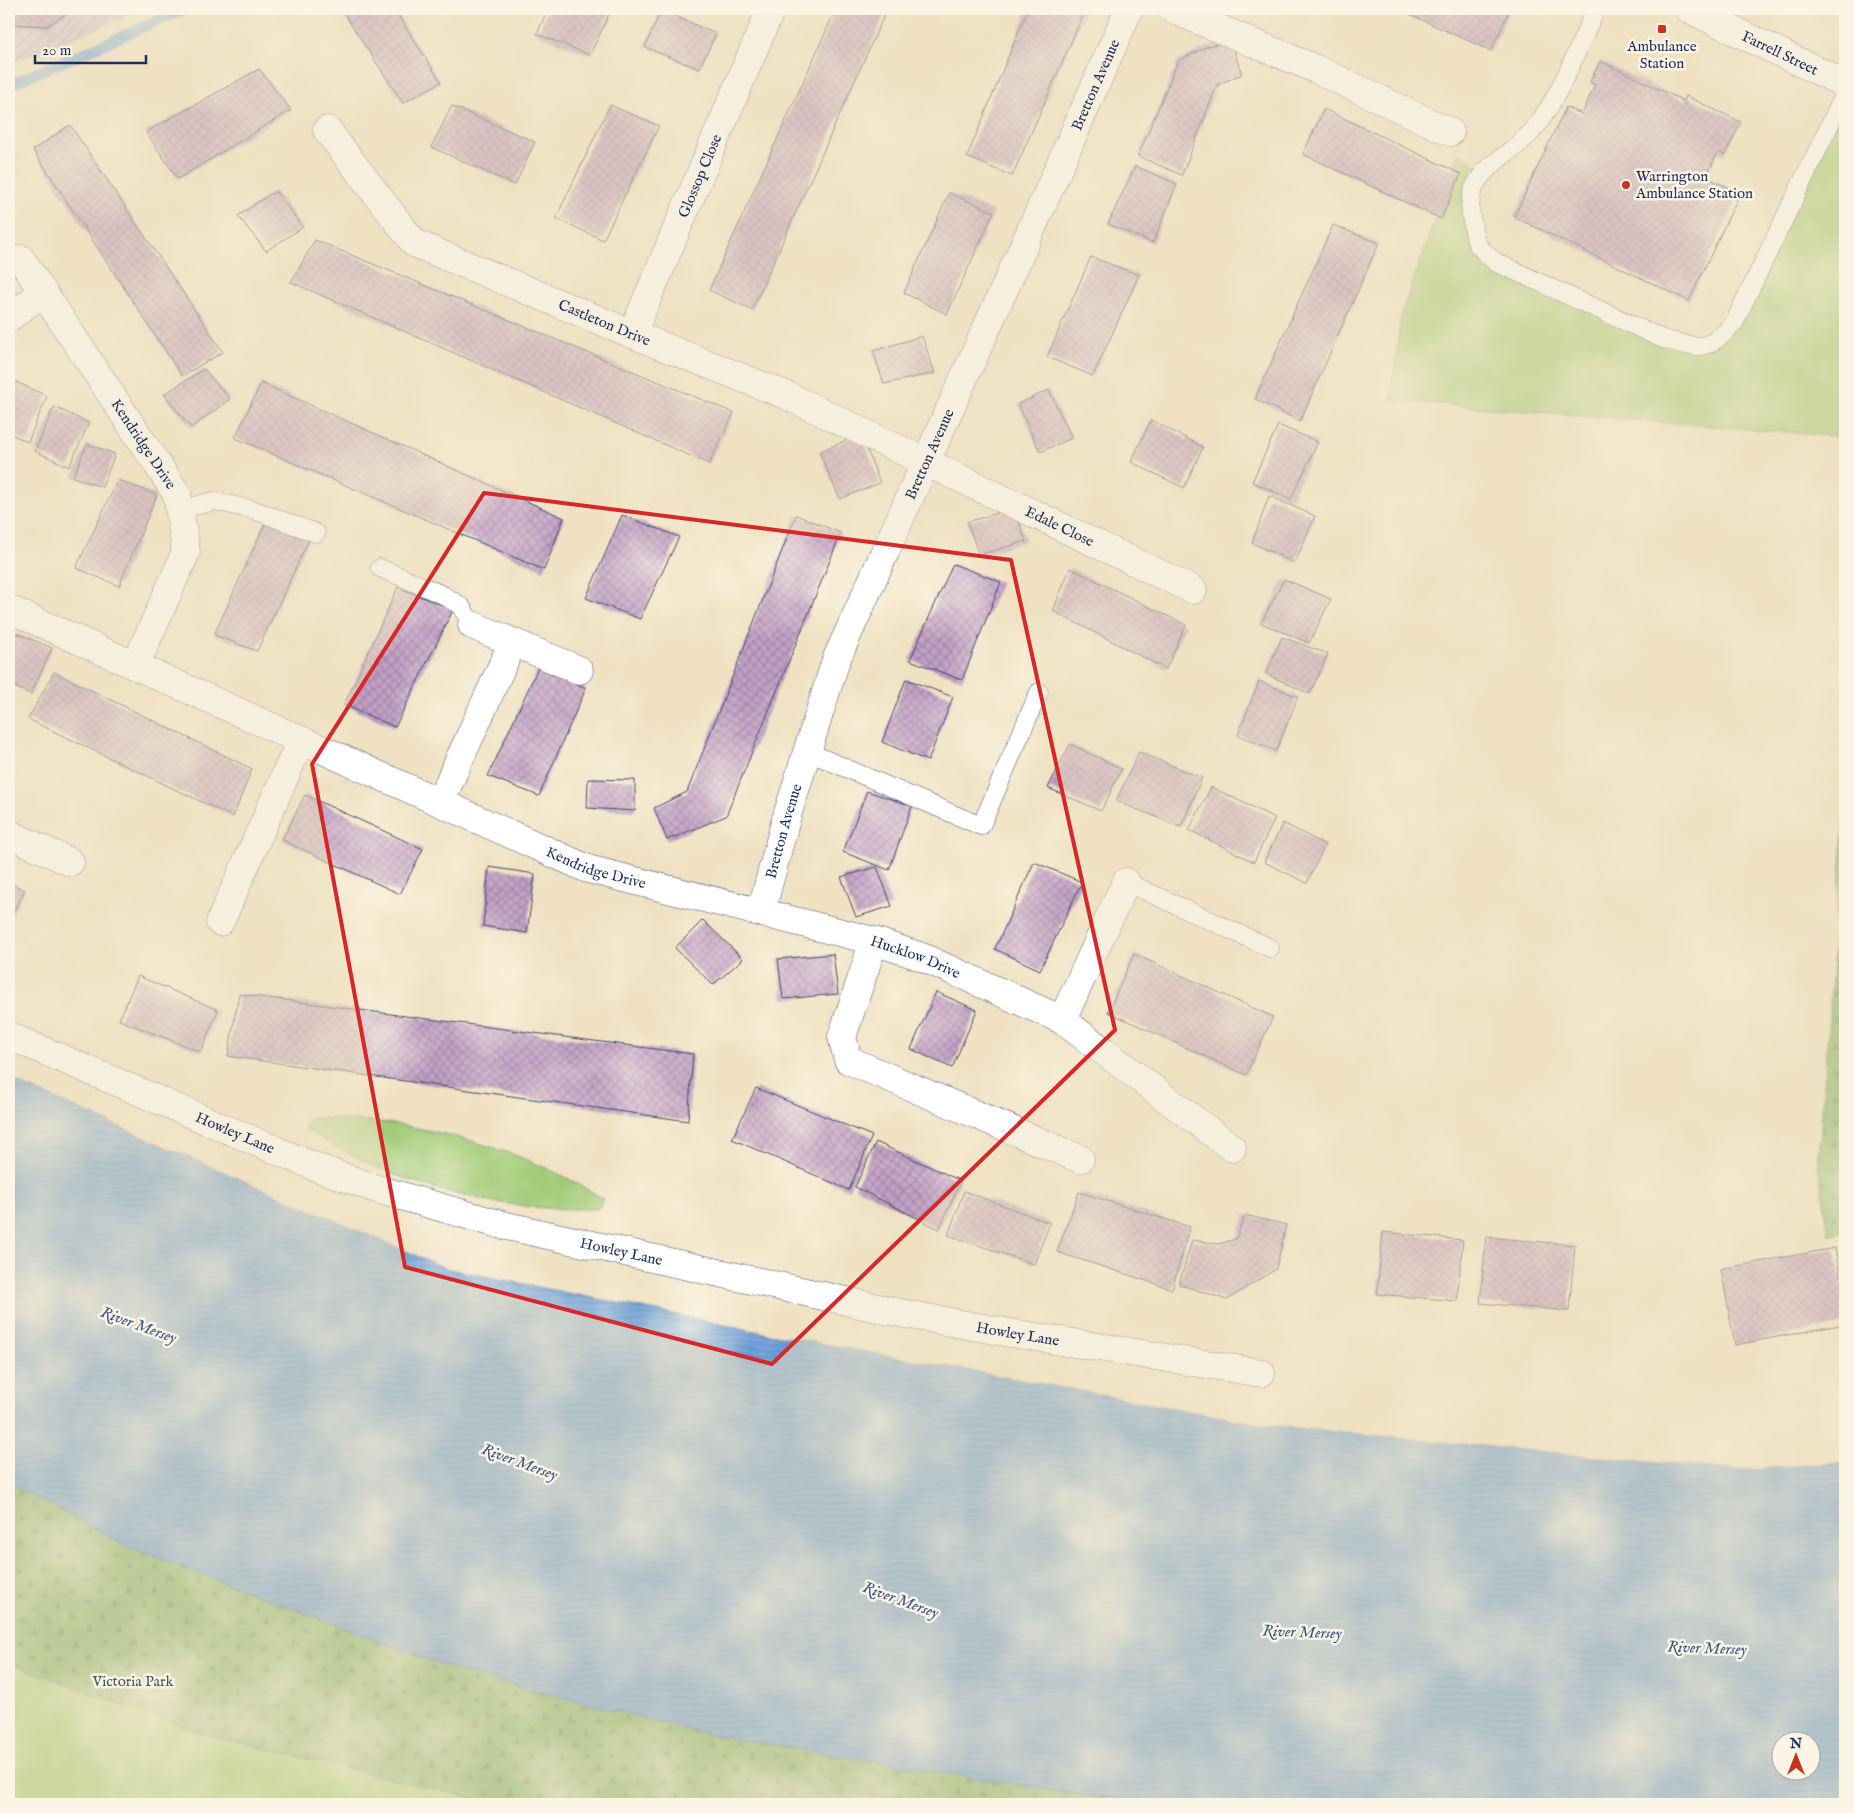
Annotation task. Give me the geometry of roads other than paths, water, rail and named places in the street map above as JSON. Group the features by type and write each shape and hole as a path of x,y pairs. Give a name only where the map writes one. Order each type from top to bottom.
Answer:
{"street":[{"name":"Bretton Avenue","path":"761,912 806,751 836,660 1129,9"},
{"path":"1172,9 1318,70 1450,132"},
{"name":"Farrell Street","path":"1689,9 1845,84"},
{"name":"Glossop Close","path":"632,334 761,12"},
{"name":"Castleton Drive","path":"327,130 414,243 632,334 788,396 925,461"},
{"name":"Kendridge Drive","path":"22,259 177,494 186,552 135,666"},
{"path":"9,318 43,292"},
{"name":"Edale Close","path":"925,461 1193,590"},
{"name":"Kendridge Drive","path":"9,609 588,869 761,912"},
{"path":"472,625 579,670"},
{"path":"440,802 513,642"},
{"path":"220,922 301,740"},
{"path":"9,834 70,862"},
{"path":"1062,1020 1126,882"},
{"name":"Hucklow Drive","path":"761,912 874,941 922,957 1062,1020 1232,1148"},
{"path":"874,941 842,1037 848,1060 1080,1159"},
{"name":"Howley Lane","path":"9,1036 313,1166 377,1189 502,1225 900,1313 1261,1373"}],"lane":[{"path":"1596,9 1560,87 1539,123 1531,134 1484,171 1477,180 1470,195 1470,211 1477,244 1495,262 1663,340 1691,346 1707,346 1724,335 1734,324 1845,93"},
{"path":"179,510 214,501 254,510 316,533"},
{"path":"380,568 443,595 461,606 472,625"},
{"path":"806,751 981,826 1039,692"},
{"path":"1126,882 1270,948"}],"water":[{"name":"River Mersey","path":"9,1079 445,1268 770,1334 1265,1425 1732,1470 1845,1463 1845,1804 1188,1804 1082,1795 712,1735 462,1672 127,1546 9,1483"}],"waterway":[{"path":"9,85 185,9"}],"place":[{"name":"Ambulance Station","path":"1662,29"},
{"name":"Warrington Ambulance Station","path":"1626,185"}],"park label":[{"name":"Victoria Park","path":"133,1681"}]}
